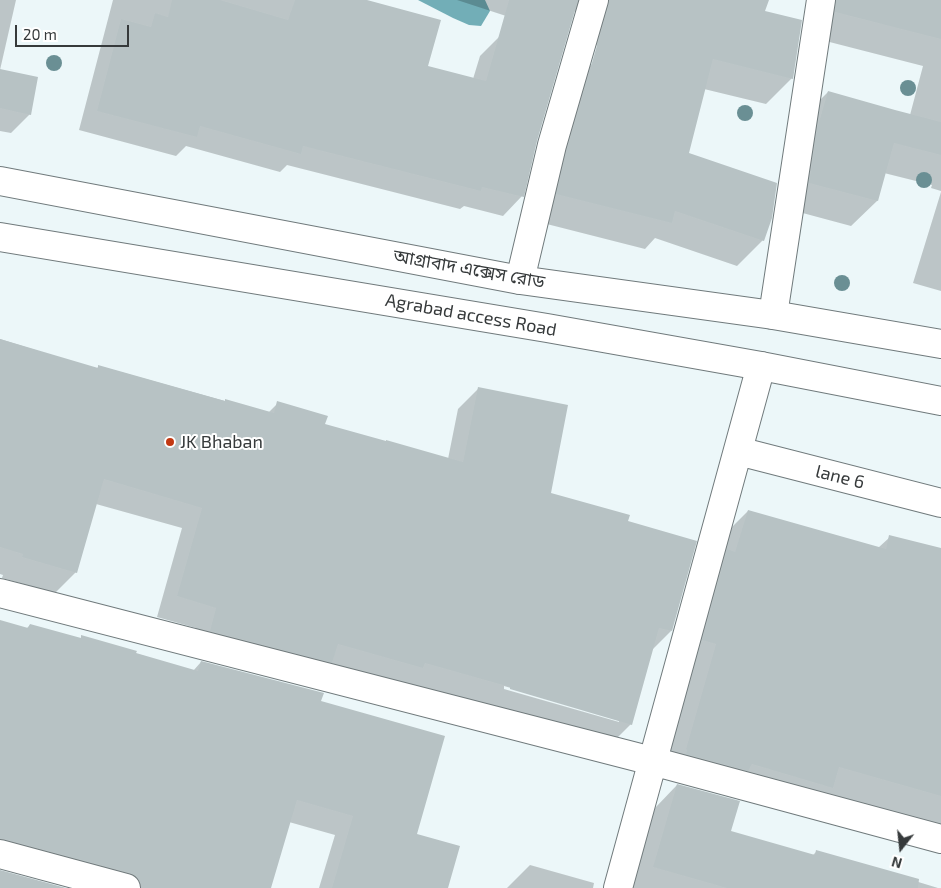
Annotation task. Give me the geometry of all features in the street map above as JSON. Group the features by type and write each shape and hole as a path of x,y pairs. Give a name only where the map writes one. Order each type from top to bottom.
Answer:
{"street":[{"path":"520,280 552,145 594,0"},
{"path":"773,316 821,0"},
{"name":"আগ্রাবাদ এক্সেস রোড","path":"0,180 520,280 773,316 941,344"},
{"name":"Agrabad access Road","path":"0,237 506,321 761,366 941,401"},
{"path":"618,888 761,366"},
{"name":"lane 6","path":"738,451 941,503"},
{"path":"0,592 652,761 941,839"},
{"path":"0,854 126,888"}],"water":[{"path":"418,0 485,0 490,11 481,26 469,25"}],"building":[{"path":"172,0 220,0 288,20 295,0 367,0 441,20 428,66 486,81 509,0 578,0 537,141 524,197 482,187 481,191 303,146 301,154 200,126 197,137 97,111 121,19 151,27 155,13 168,17"},
{"path":"609,0 769,0 765,11 802,20 793,79 713,59 689,153 777,183 772,218 764,241 675,211 672,223 556,194"},
{"path":"836,0 941,0 941,39 835,12"},
{"path":"0,69 38,77 31,115 0,108"},
{"path":"828,91 941,122 941,155 894,143 878,201 809,183 817,129"},
{"path":"0,339 98,368 98,365 274,413 277,401 328,416 325,424 463,462 478,387 568,405 551,493 630,515 628,521 697,541 672,631 659,628 632,725 425,663 423,668 338,644 332,663 210,631 216,608 177,596 202,508 104,479 77,573 22,557 23,554 0,547"},
{"path":"748,510 886,549 889,535 941,548 941,796 839,767 833,788 752,764 748,771 686,754 716,644 702,640 727,549 735,552"},
{"path":"0,620 28,628 30,624 81,638 81,635 198,671 201,661 324,693 321,701 445,736 417,834 460,846 448,888 332,888 353,816 297,800 271,888 141,888 137,877 130,873 0,839"},
{"path":"677,784 740,801 731,831 815,855 816,850 919,879 918,888 727,888 653,867"},
{"path":"0,870 66,888 0,888"}],"place":[{"name":"JK Bhaban","path":"170,442"}]}
